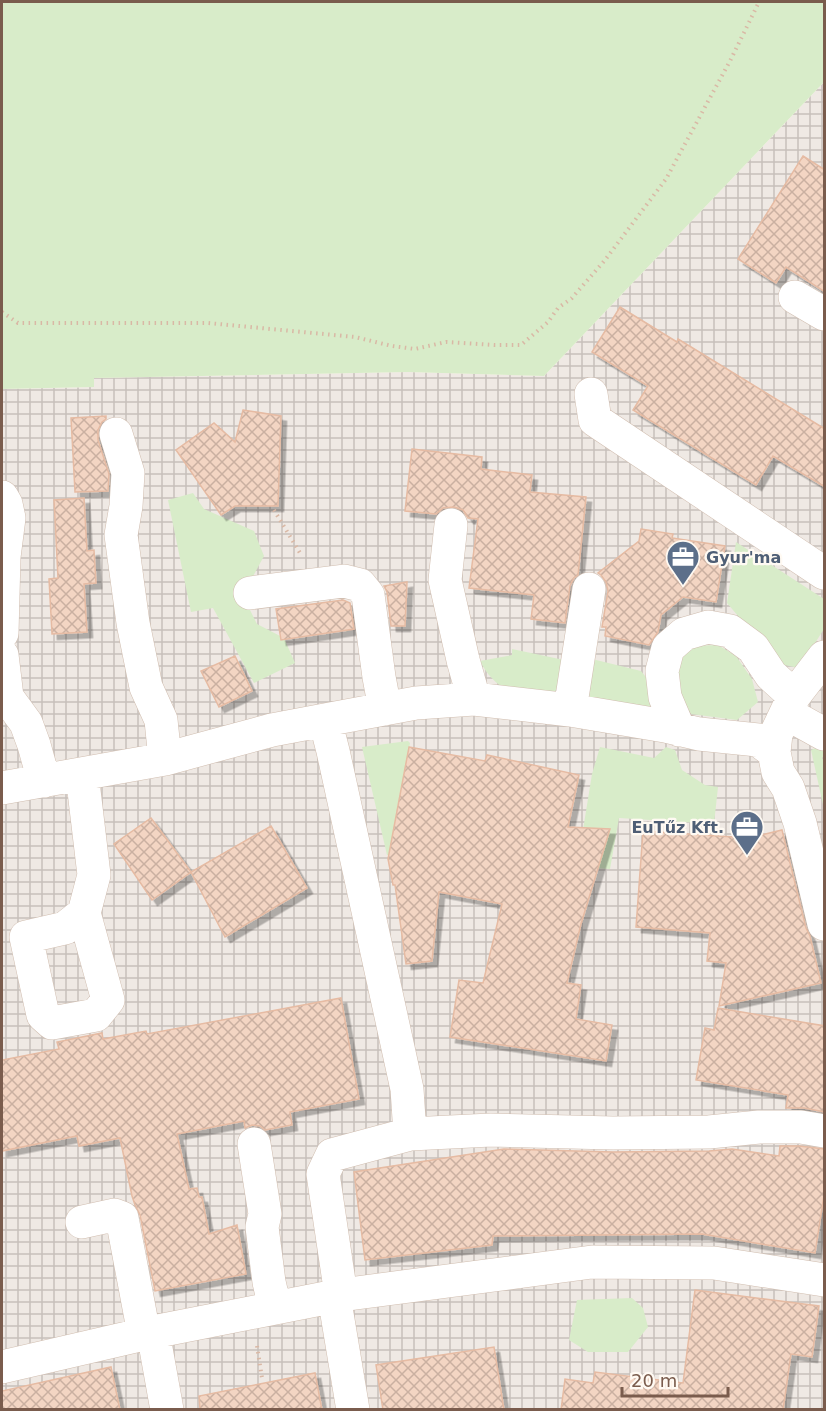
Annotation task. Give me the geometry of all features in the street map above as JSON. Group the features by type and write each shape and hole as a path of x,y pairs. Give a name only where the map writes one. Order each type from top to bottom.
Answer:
{"lane":[{"path":"795,297 825,314"},
{"path":"591,394 595,420 825,573"},
{"path":"116,434 128,473 121,535 133,623 146,687 161,720 165,759"},
{"path":"2,497 9,518 4,557 2,633"},
{"path":"451,525 445,580 474,699"},
{"path":"250,593 344,581 360,585 368,595 385,709"},
{"path":"570,710 590,589"},
{"path":"679,730 665,697 663,671 668,648 684,634 708,627 730,632 753,648 790,704 825,734"},
{"path":"2,655 7,697 26,723 44,781"},
{"path":"825,657 790,704 776,734 774,752 778,772 788,788 800,823 825,924"},
{"path":"2,788 165,759 272,730 325,720 416,703 474,699 570,710 699,734 758,740 774,752"},
{"path":"325,720 407,1089 410,1134"},
{"path":"82,774 94,875 84,913"},
{"path":"353,1410 323,1174 332,1155 410,1134 491,1130 613,1133 709,1132 759,1127 801,1127 825,1131"},
{"path":"254,1143 265,1214 262,1227 269,1282 275,1308"},
{"path":"82,1222 114,1215 122,1218 167,1410"},
{"path":"2,1366 149,1333 338,1295 592,1262 714,1263 825,1280"}],"path":[{"path":"2,312 18,322 208,323 355,337 415,349 446,342 521,345 548,322 558,308 573,298 605,260 666,179 759,2"},
{"path":"274,510 318,585"}],"shaded area":[{"path":"824,82 824,1409 2,1409 2,389 93,387 93,378 408,372 544,376"}],"green space":[{"path":"2,2 824,2 824,82 544,376 408,372 94,378 94,387 2,389"},
{"path":"193,493 204,509 254,531 264,556 242,594 257,624 284,638 295,663 254,683 213,608 191,612 168,500"},
{"path":"736,542 824,599 824,629 799,668 779,664 727,603"},
{"path":"718,645 736,656 752,679 758,702 737,720 691,714 677,687 680,655 689,646"},
{"path":"512,649 564,660 559,686 553,694 519,694 501,686 491,677 480,661 512,655"},
{"path":"592,659 641,671 649,681 652,710 595,702 587,693"},
{"path":"408,741 410,743 396,814 400,815 439,866 387,855 362,747"},
{"path":"823,745 824,756 822,758 824,761 824,809 811,750"},
{"path":"600,747 654,758 666,747 675,750 682,770 705,785 718,787 714,824 619,818 610,869 577,867 592,774"},
{"path":"632,1298 643,1308 648,1327 628,1352 588,1352 569,1340 577,1300"}],"building":[{"path":"803,156 825,170 825,292 786,267 776,283 738,259"},
{"path":"620,307 677,342 678,339 825,429 825,487 773,456 756,485 633,410 648,386 592,352"},
{"path":"243,410 281,416 278,506 235,506 221,515 176,450 214,423 235,442"},
{"path":"106,416 98,430 98,440 109,474 108,491 75,492 71,418"},
{"path":"412,449 482,457 481,469 532,475 530,492 586,497 578,575 570,586 565,623 531,619 534,595 469,588 478,519 468,518 463,510 454,507 443,508 436,514 405,511"},
{"path":"84,498 87,551 94,550 96,583 84,584 87,632 52,634 49,579 58,578 54,500"},
{"path":"641,529 673,534 672,538 725,546 716,602 683,597 661,615 658,632 649,645 605,636 606,627 602,627 608,591 606,582 598,573 639,541"},
{"path":"407,582 405,626 391,626 387,592 384,586"},
{"path":"343,600 350,603 354,629 281,640 276,609"},
{"path":"235,656 252,691 219,707 201,671"},
{"path":"409,747 485,761 487,755 579,775 568,827 610,829 581,924 567,983 581,985 576,1019 612,1025 606,1061 450,1037 459,980 483,983 502,904 439,892 432,961 406,964 395,885 393,885 388,859"},
{"path":"151,818 191,872 152,900 114,844"},
{"path":"271,826 307,888 225,937 191,872"},
{"path":"782,830 821,983 719,1006 726,963 707,961 710,933 636,927 643,831 749,838"},
{"path":"341,998 359,1099 290,1112 292,1125 265,1130 260,1126 252,1125 245,1128 244,1121 177,1134 189,1189 197,1188 199,1197 202,1197 209,1234 237,1225 246,1274 155,1291 140,1215 132,1196 120,1138 79,1146 77,1136 2,1151 2,1060 59,1049 57,1042 102,1033 103,1039 146,1031 147,1034"},
{"path":"718,1008 825,1026 825,1112 804,1108 786,1108 788,1095 696,1080 705,1028 714,1030"},
{"path":"780,1146 825,1149 825,1189 815,1253 702,1234 493,1236 492,1245 365,1260 354,1172 504,1149 613,1152 732,1149 779,1156"},
{"path":"695,1290 819,1306 812,1357 791,1354 783,1410 561,1410 565,1379 593,1383 595,1372 683,1383"},
{"path":"494,1347 504,1410 383,1410 376,1365"},
{"path":"111,1367 120,1410 2,1410 2,1391"},
{"path":"315,1373 322,1410 200,1410 199,1396"}],"place":[{"name":"Gyur'ma","path":"683,586"},
{"name":"EuTűz Kft.","path":"747,856"}]}
